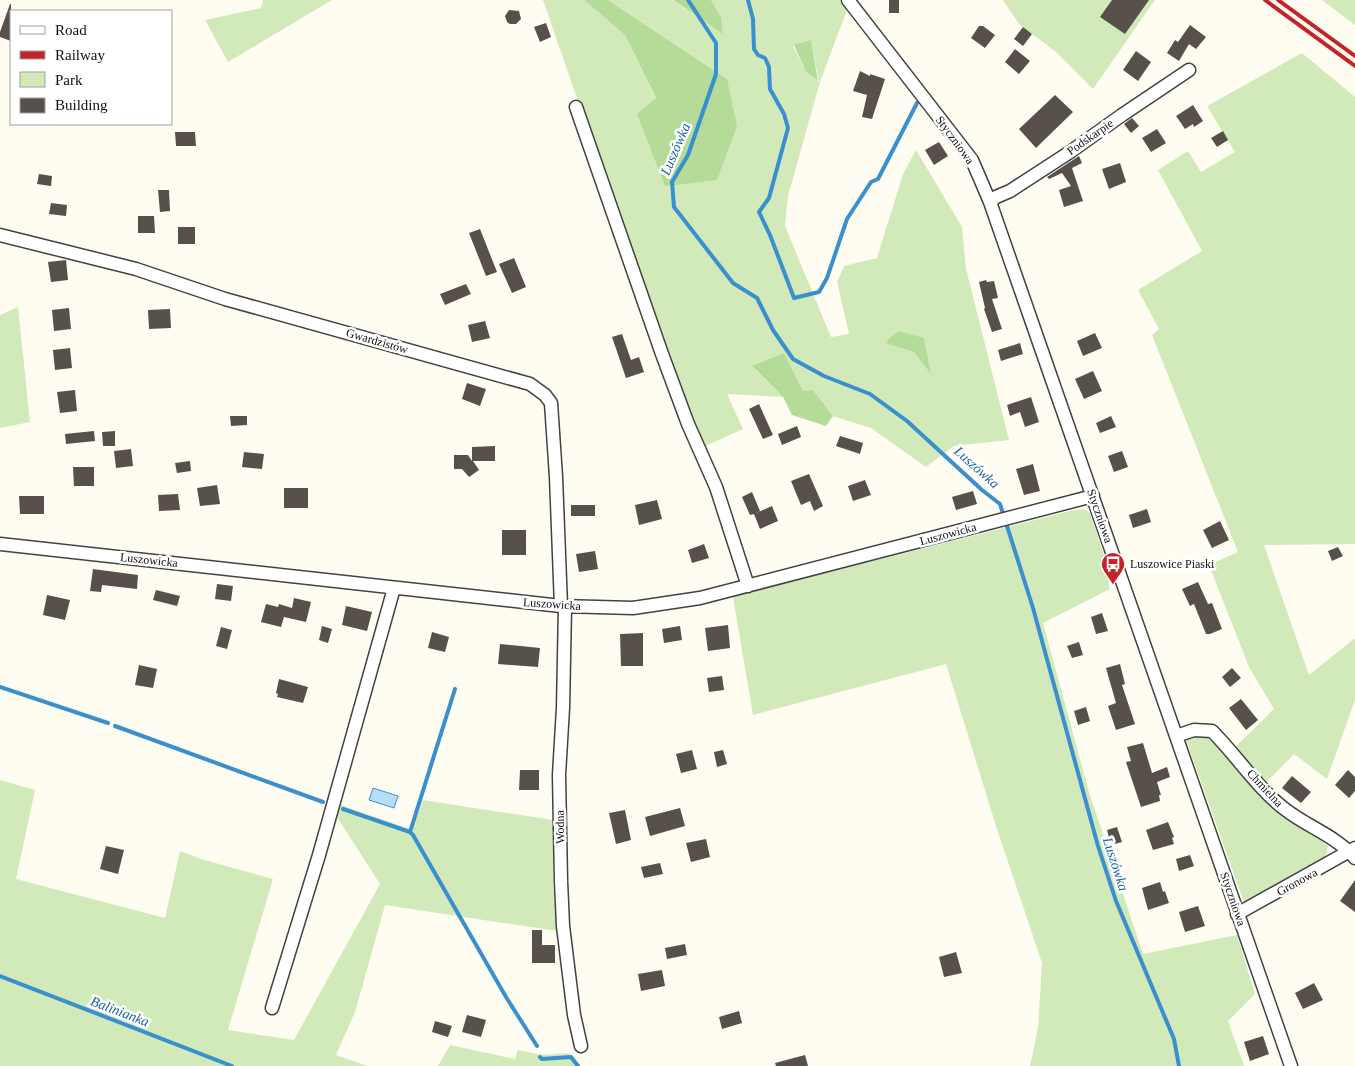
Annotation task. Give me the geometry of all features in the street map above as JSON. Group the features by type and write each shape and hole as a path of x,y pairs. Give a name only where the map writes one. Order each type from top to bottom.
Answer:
{"street":[{"name":"Styczniowa","path":"848,0 972,160 990,202 1290,1066"},
{"name":"Podskarpie","path":"990,202 1070,152 1189,70"},
{"path":"576,107 662,354 688,424 716,487 748,586"},
{"name":"Gwardzistów","path":"0,235 136,269 225,299 530,384 539,389 551,402 563,606"},
{"name":"Luszowicka","path":"0,544 563,606 634,608 700,598 1093,496"},
{"path":"272,1008 319,854 394,588"},
{"name":"Wodna","path":"563,606 563,708 559,775 561,881 563,926 574,1015 581,1046"},
{"name":"Chmielna","path":"1176,736 1194,730 1212,731 1268,795 1286,810 1353,852"},
{"name":"Gronowa","path":"1237,914 1353,852"}],"green space":[{"path":"263,0 332,0 228,62 205,20 261,8"},
{"path":"543,0 584,0 625,35 656,99 727,79 608,0 672,0 722,33 721,17 711,0 839,0 847,10 820,82 788,196 785,226 831,337 849,334 837,282 844,266 877,258 903,174 916,150 962,227 966,269 1009,440 954,446 926,467 871,428 833,416 813,390 803,391 752,367 783,397 727,394 743,429 701,448","holes":["811,40 819,82 806,72 793,46","924,338 930,372 914,352 886,343"]},
{"path":"584,0 608,0 727,79 737,126 717,180 665,186 637,114 656,98 625,35"},
{"path":"673,0 711,0 721,17 723,34"},
{"path":"1003,0 1155,0 1093,89 1056,52 1019,24"},
{"path":"1322,0 1355,0 1355,25"},
{"path":"811,40 818,81 806,72 794,45"},
{"path":"1302,53 1355,97 1355,544 1264,545 1309,675 1355,638 1355,700 1327,779 1294,754 1258,791 1282,817 1315,835 1328,846 1325,862 1245,905 1186,740 1197,733 1208,737 1226,756 1274,709 1249,667 1209,565 1238,552 1152,335 1159,329 1138,290 1202,251 1158,170 1188,151 1201,172 1235,152 1207,106"},
{"path":"18,307 30,422 0,428 0,315"},
{"path":"898,331 924,338 931,374 914,352 885,343"},
{"path":"784,353 803,391 813,390 833,416 826,426 792,415 783,397 752,366"},
{"path":"1085,509 1090,513 1110,574 1108,580 1110,589 1043,623 1089,792 1143,954 1237,935 1255,994 1228,1021 1244,1066 1030,1066 1038,1028 1042,963 996,826 946,664 753,715 733,597 1074,510"},
{"path":"0,780 35,790 16,879 165,918 180,851 201,859 273,879 228,1030 294,1040 380,884 335,814 338,804 412,830 423,800 553,820 553,885 557,931 385,905 355,1012 336,1055 368,1066 0,1066"},
{"path":"450,1045 515,1059 518,1050 542,1055 569,1053 580,1066 438,1066"}],"water":[{"path":"373,788 398,796 394,808 369,800"}],"building":[{"path":"889,0 899,0 899,13 889,13"},
{"path":"1112,0 1149,0 1125,34 1100,17"},
{"path":"11,4 10,41 0,37 0,32"},
{"path":"509,10 519,11 521,19 516,24 507,22 505,16"},
{"path":"546,23 551,37 540,42 534,27"},
{"path":"1190,25 1206,37 1196,49 1189,44 1179,61 1167,53 1175,40 1178,42"},
{"path":"979,26 983,26 995,35 985,48 971,38"},
{"path":"1023,27 1032,34 1023,46 1014,39"},
{"path":"1015,49 1030,61 1019,74 1005,62"},
{"path":"1136,51 1151,62 1138,81 1123,70"},
{"path":"860,71 870,76 870,74 885,79 872,119 862,117 867,95 853,91"},
{"path":"1055,95 1073,112 1036,148 1019,129"},
{"path":"1193,105 1203,121 1194,127 1193,124 1185,129 1176,116"},
{"path":"1132,118 1139,126 1131,133 1124,124"},
{"path":"1157,129 1166,143 1151,152 1142,138"},
{"path":"1223,131 1228,140 1217,147 1211,138"},
{"path":"175,132 195,132 196,146 176,146"},
{"path":"939,142 948,156 934,165 925,150"},
{"path":"1079,156 1082,163 1072,168 1083,201 1064,207 1059,190 1071,186 1062,173 1049,179 1047,177"},
{"path":"1120,163 1126,182 1109,189 1102,169"},
{"path":"39,174 52,176 51,186 37,184"},
{"path":"158,190 169,190 170,211 160,212"},
{"path":"51,203 67,205 66,216 49,214"},
{"path":"138,216 154,216 155,233 138,233"},
{"path":"178,227 195,227 195,244 178,244"},
{"path":"480,229 497,272 486,276 469,233"},
{"path":"514,258 526,287 512,293 499,264"},
{"path":"66,260 68,280 51,282 48,262"},
{"path":"986,280 987,282 994,281 998,298 992,299 1002,329 992,332 984,309 979,282"},
{"path":"466,284 471,294 445,305 440,294"},
{"path":"69,308 71,329 54,331 52,310"},
{"path":"170,309 171,328 149,329 148,310"},
{"path":"485,321 490,338 472,342 468,325"},
{"path":"1095,333 1102,348 1083,356 1077,341"},
{"path":"622,334 631,360 639,357 644,372 626,378 612,337"},
{"path":"1020,343 1023,354 1001,361 998,350"},
{"path":"70,348 72,368 55,370 53,350"},
{"path":"1093,371 1102,391 1084,399 1075,379"},
{"path":"467,383 486,389 480,406 462,399"},
{"path":"75,390 77,411 60,413 57,392"},
{"path":"1031,397 1039,422 1025,427 1020,412 1010,416 1007,405"},
{"path":"759,404 773,435 763,439 749,409"},
{"path":"230,416 247,416 247,425 231,426"},
{"path":"1111,416 1116,427 1100,433 1096,423"},
{"path":"797,426 801,437 782,445 778,434"},
{"path":"94,431 95,441 66,444 65,434"},
{"path":"115,431 115,446 103,446 102,432"},
{"path":"840,436 863,443 860,454 836,446"},
{"path":"495,446 495,461 473,461 479,470 469,477 462,469 454,469 454,455 468,455 472,461 472,447"},
{"path":"131,449 133,466 116,468 114,451"},
{"path":"1122,451 1128,467 1114,472 1108,456"},
{"path":"244,452 264,454 262,469 242,467"},
{"path":"190,461 191,471 177,473 175,463"},
{"path":"1033,464 1040,491 1024,495 1016,469"},
{"path":"73,467 94,467 94,486 74,486"},
{"path":"809,474 823,506 814,511 810,501 801,505 791,481"},
{"path":"865,480 871,495 853,501 848,486"},
{"path":"217,485 220,504 200,506 197,488"},
{"path":"284,488 308,488 308,508 284,508"},
{"path":"973,491 977,504 956,510 952,497"},
{"path":"752,492 760,511 756,513 772,506 778,521 760,529 754,514 750,515 742,497"},
{"path":"178,494 180,510 159,511 158,495"},
{"path":"19,496 44,496 44,514 20,514"},
{"path":"657,500 662,519 639,525 635,505"},
{"path":"571,505 595,505 595,516 571,516"},
{"path":"1147,509 1151,522 1133,528 1129,515"},
{"path":"1220,521 1229,540 1212,548 1203,530"},
{"path":"502,530 526,530 526,555 502,555"},
{"path":"704,544 709,558 692,563 688,550"},
{"path":"1338,547 1343,556 1332,561 1328,551"},
{"path":"595,551 598,569 579,572 576,554"},
{"path":"93,569 138,575 137,589 102,585 101,592 90,591"},
{"path":"1198,582 1208,604 1212,603 1222,629 1210,634 1206,634 1194,604 1190,606 1182,589"},
{"path":"217,584 233,586 231,601 215,599"},
{"path":"156,590 180,596 177,606 153,600"},
{"path":"47,595 70,600 65,620 43,615"},
{"path":"294,598 311,602 306,622 284,617 281,627 261,622 266,604 278,607 279,604 292,608"},
{"path":"346,606 372,612 367,631 342,625"},
{"path":"1102,613 1108,631 1096,634 1091,617"},
{"path":"728,625 730,648 708,651 705,628"},
{"path":"322,626 332,629 328,643 319,640"},
{"path":"680,626 682,640 664,643 662,629"},
{"path":"221,627 232,630 227,649 216,646"},
{"path":"432,632 449,637 445,652 428,648"},
{"path":"643,633 643,666 621,666 620,634"},
{"path":"1079,642 1083,655 1072,658 1067,646"},
{"path":"500,644 540,648 538,667 498,664"},
{"path":"1120,664 1125,684 1122,685 1135,724 1116,730 1108,706 1116,703 1106,668"},
{"path":"139,665 157,669 153,688 135,685"},
{"path":"1232,668 1241,678 1230,687 1222,677"},
{"path":"722,676 724,690 709,692 707,678"},
{"path":"279,679 308,687 303,703 277,697"},
{"path":"1241,699 1258,720 1246,730 1229,708"},
{"path":"1086,707 1090,721 1078,725 1074,711"},
{"path":"1143,743 1152,773 1167,767 1170,777 1157,782 1161,795 1159,795 1160,801 1141,807 1126,762 1131,761 1127,747"},
{"path":"692,750 697,769 681,773 676,754"},
{"path":"723,750 727,764 717,767 714,752"},
{"path":"520,770 539,770 539,790 519,790"},
{"path":"1348,770 1355,777 1355,791 1349,798 1335,785"},
{"path":"1292,776 1311,792 1301,803 1282,788"},
{"path":"680,808 685,826 650,836 645,817"},
{"path":"625,810 631,840 616,844 609,813"},
{"path":"1168,822 1174,837 1172,838 1174,844 1153,850 1146,830"},
{"path":"1117,827 1122,842 1111,845 1107,830"},
{"path":"706,839 710,857 691,862 686,843"},
{"path":"106,846 124,850 118,874 100,869"},
{"path":"1190,855 1194,866 1179,871 1176,859"},
{"path":"660,863 663,874 644,878 641,867"},
{"path":"1355,880 1355,912 1340,901"},
{"path":"1160,882 1169,903 1148,910 1142,888"},
{"path":"1198,906 1205,926 1185,932 1179,912"},
{"path":"532,930 542,930 542,945 555,945 555,963 532,963"},
{"path":"685,944 687,955 667,959 665,948"},
{"path":"956,952 962,973 944,977 939,957"},
{"path":"662,970 665,986 641,991 638,974"},
{"path":"1314,983 1323,1000 1303,1009 1295,993"},
{"path":"739,1011 742,1023 722,1029 719,1017"},
{"path":"467,1015 486,1020 481,1037 462,1032"},
{"path":"435,1021 452,1026 448,1037 432,1032"},
{"path":"1263,1036 1269,1054 1250,1061 1244,1042"},
{"path":"805,1055 808,1066 776,1066 775,1063"}],"waterway":[{"name":"Luszówka","path":"688,0 716,43 716,74 688,155 672,182 674,207 733,283 757,298 773,330 793,359 824,376 870,394 907,421 982,490 1000,504 1033,608 1098,846 1116,901 1174,1039 1179,1066"},
{"path":"748,0 753,19 754,49 758,55 765,58 769,67 770,89 784,114 788,128 769,198 759,212 770,235 794,298 819,292 827,278 847,219 871,182 878,179 917,103"},
{"path":"0,687 108,723"},
{"path":"410,832 455,689"},
{"path":"115,726 323,802"},
{"path":"343,809 410,832 413,835 506,997 537,1046"},
{"name":"Balinianka","path":"0,976 232,1066"},
{"path":"540,1057 542,1059 571,1057 578,1066"}],"railway":[{"path":"1265,0 1355,66"},
{"path":"1278,0 1355,56"}],"place":[{"name":"Luszowice Piaski","path":"1113,585"}]}
